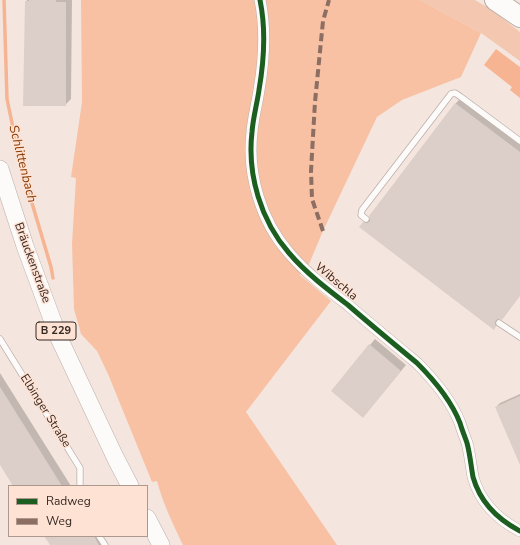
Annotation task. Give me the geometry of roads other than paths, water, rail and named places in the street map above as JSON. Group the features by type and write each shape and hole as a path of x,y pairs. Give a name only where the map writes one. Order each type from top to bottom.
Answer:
{"highway":[{"path":"495,0 520,17"}],"main road":[{"name":"Bräuckenstraße","path":"0,168 25,246 59,338 129,485"},
{"path":"148,520 161,545"}],"street":[{"name":"Wibschla","path":"260,0 263,32 262,65 252,132 251,152 256,191 272,228 284,246 305,269 432,377 453,408 459,422 467,443 478,490 485,502 502,520 520,531"}],"lane":[{"path":"366,219 361,215 362,210 450,94 455,93 461,97 520,141"},
{"path":"499,323 520,337"},
{"name":"Elbinger Straße","path":"0,339 80,468 80,485"}],"waterway":[{"name":"Schlittenbach","path":"4,0 7,99 21,166 53,278"}]}
